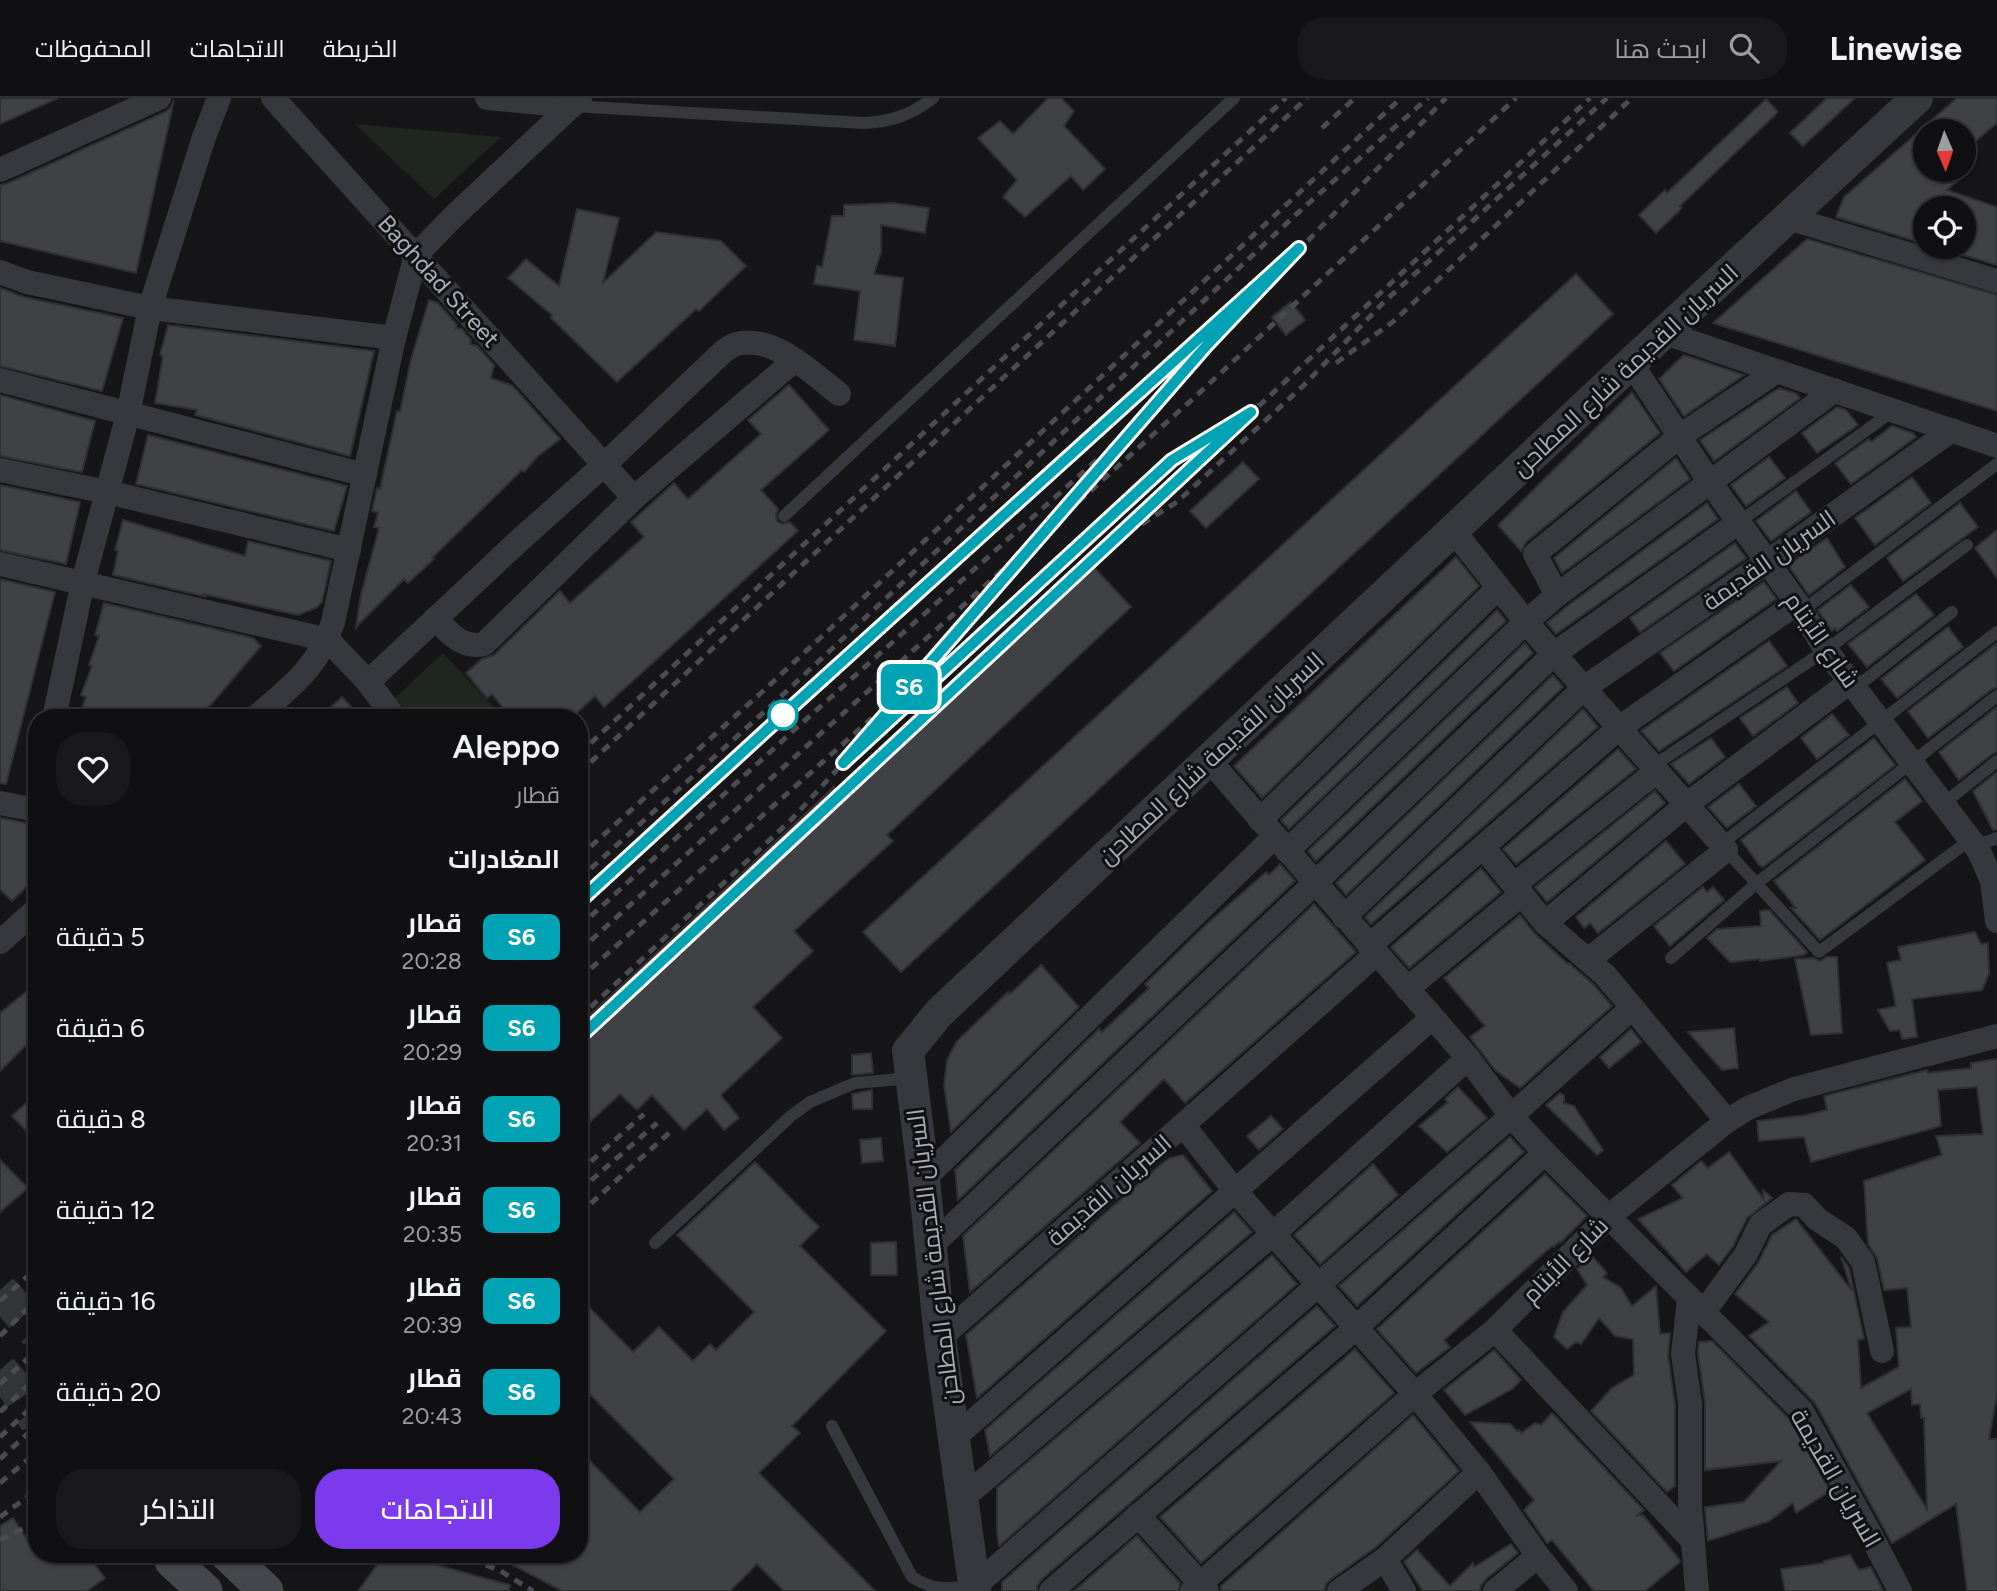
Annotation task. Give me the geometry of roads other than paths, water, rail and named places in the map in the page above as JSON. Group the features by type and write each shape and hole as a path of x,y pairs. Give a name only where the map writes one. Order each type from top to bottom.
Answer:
{"main road":[{"path":"174,1563 205,1591"},
{"path":"236,1563 266,1591"}],"street":[{"path":"0,170 159,98"},
{"path":"56,709 83,582 128,414 150,308 219,98"},
{"name":"Baghdad Street","path":"273,98 634,498"},
{"path":"487,98 576,102"},
{"name":"السريان القديمة شارع المطاحن","path":"975,1588 940,1338 908,1051 939,1013 1917,98"},
{"path":"266,709 307,671 328,640 394,338 416,256 453,217 576,102"},
{"path":"1787,218 1997,281"},
{"path":"0,272 27,282 150,308 394,338"},
{"path":"1665,333 1997,446"},
{"path":"368,682 723,352 737,344 754,342 772,347 795,360 839,394"},
{"path":"435,619 461,643 484,645 634,498 795,360"},
{"name":"شارع الأيتام","path":"1631,363 1710,481 1800,607 1826,650 1943,804 1981,841 1992,881 1997,921"},
{"path":"1557,596 1535,554 1680,436 1777,371"},
{"path":"0,380 365,475"},
{"path":"1274,836 1557,596 1835,390"},
{"name":"السريان القديمة","path":"1344,917 1584,688 1768,562 1952,430"},
{"path":"0,470 107,492 349,550"},
{"name":"السريان القديمة","path":"1317,882 1554,654 1739,522"},
{"path":"1453,530 1526,622 1721,844 1588,960"},
{"path":"0,564 328,640 368,682 388,709"},
{"path":"924,1180 1274,836 1498,587"},
{"name":"السريان القديمة","path":"1373,950 1483,846 1619,728 1800,607"},
{"path":"1545,923 1686,804 1853,685"},
{"name":"السريان القديمة","path":"1209,761 1468,1058 1511,1116 1802,1411 1899,1591"},
{"path":"1407,989 1655,769"},
{"path":"0,803 28,805"},
{"path":"1483,846 1545,923 1605,975 1727,1121"},
{"path":"931,1246 1317,882"},
{"path":"0,942 28,917"},
{"path":"1183,1125 1373,950"},
{"path":"975,1588 1632,1008"},
{"path":"954,1438 1432,1018"},
{"name":"شارع الأيتام","path":"1200,1589 1415,1394 1496,1330 1608,1217 1727,1121 1794,1089 1997,1036"},
{"path":"963,1498 1273,1234 1468,1058"},
{"name":"السريان القديمة","path":"940,1338 1183,1125 1236,1192 1415,1394 1479,1472 1566,1591"},
{"path":"1051,1591 1357,1327 1545,1153"},
{"path":"1696,1591 1690,1505 1690,1404 1683,1354 1696,1306 1746,1254 1760,1225 1789,1204 1804,1205 1818,1219 1846,1238 1863,1262 1882,1352"},
{"path":"1496,1330 1693,1541"},
{"path":"1339,1591 1385,1559 1479,1472"},
{"path":"1138,1515 1200,1589"},
{"path":"1494,1591 1538,1556"},
{"path":"1385,1559 1404,1591"}],"lane":[{"path":"576,102 863,123 901,117 933,98"},
{"path":"784,516 1234,98"},
{"path":"1739,522 1894,411"},
{"path":"1800,607 1997,464"},
{"path":"1655,769 1826,650 1967,545"},
{"path":"1853,685 1952,612"},
{"path":"1981,841 1819,951 1721,844 1997,632"},
{"path":"1671,958 1756,883 1997,696"},
{"path":"1943,804 1997,761"},
{"path":"655,1243 810,1102 855,1083 912,1078"},
{"path":"832,1426 912,1577 935,1591 975,1588"}],"tunnel":[{"path":"0,1290 28,1323"},
{"path":"0,1370 28,1408"}],"railway":[{"path":"588,746 1286,98"},
{"path":"588,765 1307,98"},
{"path":"1322,128 1355,98"},
{"path":"588,849 762,692 1401,98"},
{"path":"588,871 774,703 1303,208 1428,98"},
{"path":"1092,477 1207,345 1446,98"},
{"path":"588,943 1196,396 1516,98"},
{"path":"588,1030 1590,98"},
{"path":"1142,524 1177,502 1304,385 1383,303 1607,98"},
{"path":"1336,363 1394,321 1632,98"},
{"path":"588,894 1211,328"},
{"path":"900,711 1172,460 1226,427"},
{"path":"588,919 793,731 1099,458"},
{"path":"588,1010 791,820 1005,577"},
{"path":"588,971 872,718"},
{"path":"588,1164 644,1114"},
{"path":"588,1183 657,1123"},
{"path":"588,1206 669,1133"},
{"path":"0,1301 28,1276"},
{"path":"0,1336 28,1308"},
{"path":"0,1384 28,1358"},
{"path":"0,1412 28,1386"},
{"path":"0,1437 28,1411"},
{"path":"0,1459 28,1433"},
{"path":"0,1483 28,1460"},
{"path":"0,1517 28,1497"},
{"path":"0,1540 28,1526"},
{"path":"480,1563 499,1570 533,1591"}],"train":[{"name":"S6","path":"588,894 1299,248 1207,345 843,763 1172,460 1251,412 588,1030"}]}
